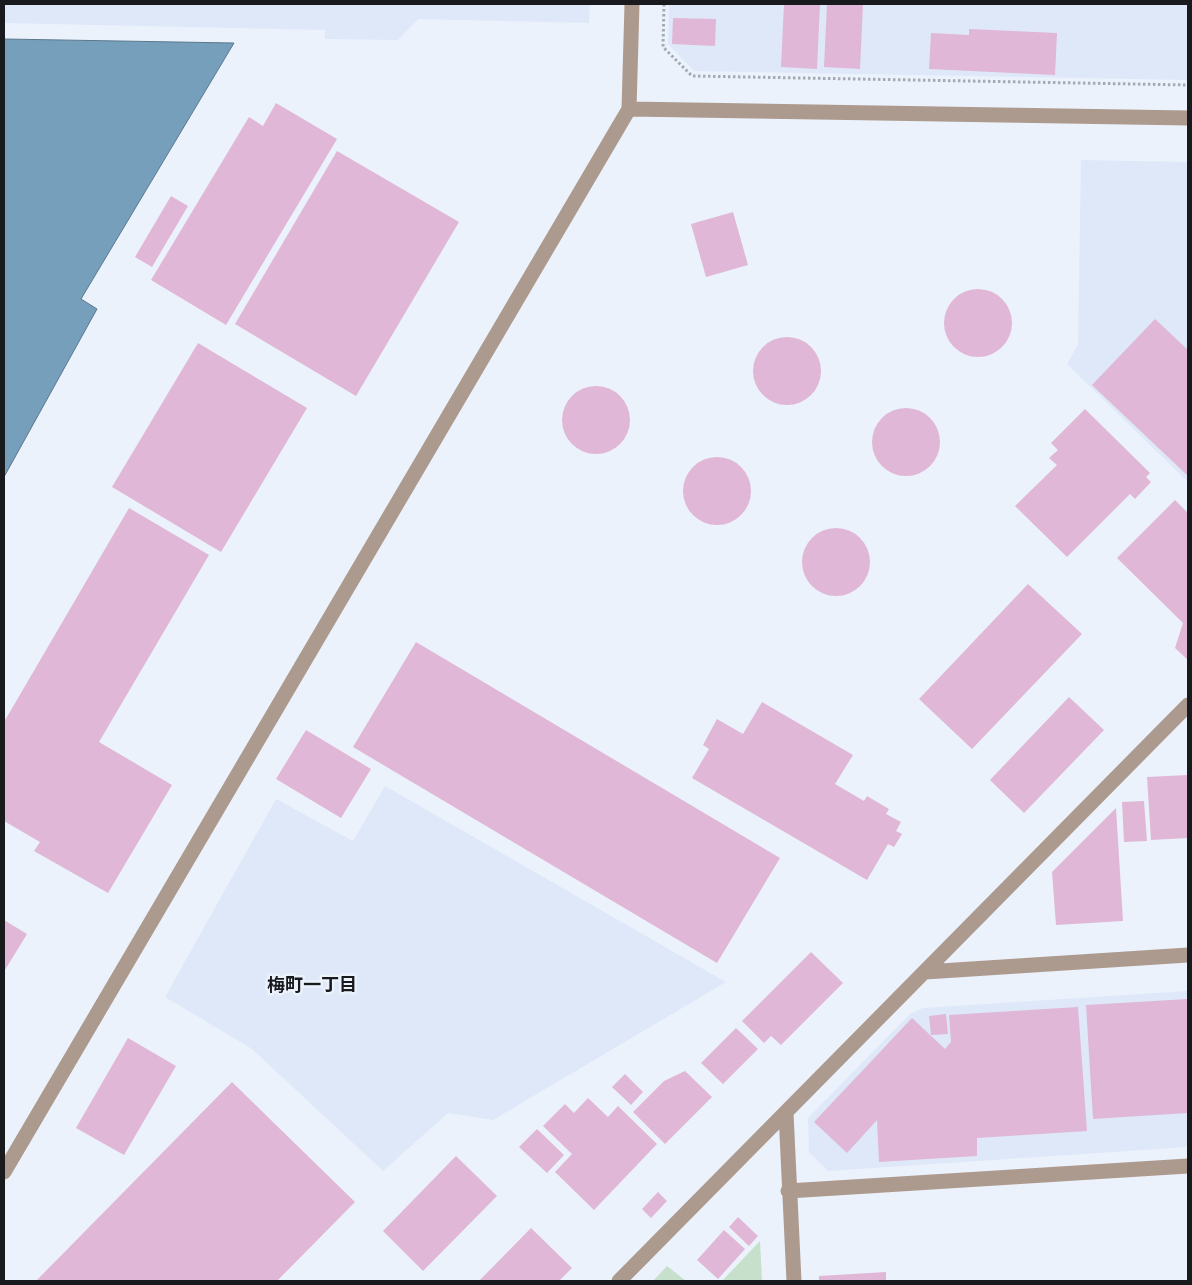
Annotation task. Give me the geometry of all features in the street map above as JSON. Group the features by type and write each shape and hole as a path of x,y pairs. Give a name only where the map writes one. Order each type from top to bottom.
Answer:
{"street":[{"path":"4,1172 629,110 632,4"},
{"path":"629,110 1188,118"},
{"path":"619,1281 786,1114 1188,704"},
{"path":"925,972 1188,955"},
{"path":"786,1114 788,1191 794,1281"},
{"path":"788,1191 1188,1166"}],"path":[{"path":"664,4 663,47 692,76 1188,85"}],"shaded area":[{"path":"4,4 590,4 589,23 418,19 398,40 325,39 325,30 4,23"},
{"path":"669,4 1188,4 1188,80 694,71 668,44"},
{"path":"1081,160 1188,162 1188,482 1067,364 1078,345"},
{"path":"385,786 726,982 493,1120 448,1113 383,1171 252,1049 165,997 276,799 353,841"},
{"path":"1188,991 1188,1147 828,1171 809,1152 808,1118 910,1014 923,1008"}],"green space":[{"path":"760,1241 762,1281 722,1281"},
{"path":"667,1266 686,1281 653,1281"}],"water":[{"path":"4,39 234,43 81,299 97,309 4,477"}],"building":[{"path":"784,4 820,4 817,69 781,67"},
{"path":"827,4 863,4 860,69 824,67"},
{"path":"673,18 716,19 715,46 672,44"},
{"path":"969,29 1057,33 1055,75 929,69 931,33 969,35"},
{"path":"276,103 337,139 226,325 151,280 249,117 263,126"},
{"path":"337,151 459,222 356,396 235,324"},
{"path":"171,196 188,206 152,267 135,257"},
{"path":"733,212 748,265 706,277 691,224"},
{"path":"985,289 997,295 1006,304 1012,316 1010,336 1002,347 985,357 971,357 954,347 946,336 944,316 954,299 965,291"},
{"path":"1155,319 1188,350 1188,476 1092,385"},
{"path":"794,337 806,343 815,352 821,364 819,384 811,395 794,405 780,405 763,395 755,384 753,364 763,347 774,339"},
{"path":"198,343 307,408 221,552 112,487"},
{"path":"603,386 615,392 624,401 630,413 628,433 620,444 603,454 589,454 572,444 564,433 562,413 572,396 583,388"},
{"path":"913,408 925,414 934,423 940,435 938,455 930,466 913,476 899,476 882,466 874,455 872,435 882,418 893,410"},
{"path":"1085,409 1150,473 1146,477 1151,482 1135,499 1130,494 1067,557 1015,506 1057,465 1049,458 1058,450 1051,443"},
{"path":"724,457 736,463 745,472 751,484 749,504 741,515 724,525 710,525 693,515 685,504 683,484 693,467 704,459"},
{"path":"1175,500 1188,513 1188,660 1175,648 1183,623 1117,558"},
{"path":"129,508 209,555 99,742 172,785 108,893 34,851 40,842 4,821 4,722"},
{"path":"843,528 855,534 864,543 870,555 868,575 860,586 843,596 829,596 812,586 804,575 802,555 812,538 823,530"},
{"path":"1028,584 1082,634 972,749 919,699"},
{"path":"416,642 780,858 717,963 353,747"},
{"path":"1069,697 1104,730 1024,813 990,780"},
{"path":"762,702 853,755 835,784 864,801 867,796 889,809 886,814 901,822 896,831 902,834 894,847 888,844 867,880 692,778 709,749 703,745 717,719 743,734"},
{"path":"306,730 371,769 341,818 276,779"},
{"path":"1188,775 1188,838 1151,840 1147,777"},
{"path":"1144,801 1147,841 1124,842 1122,802"},
{"path":"1116,808 1123,921 1056,925 1052,872"},
{"path":"4,920 27,934 5,970 4,969"},
{"path":"811,952 843,983 781,1045 771,1036 764,1043 742,1021"},
{"path":"1188,999 1188,1113 1093,1119 1086,1005"},
{"path":"1078,1007 1087,1131 977,1138 977,1156 879,1162 877,1120 847,1153 814,1122 912,1018 945,1049 951,1042 949,1015"},
{"path":"946,1014 948,1034 931,1035 929,1016"},
{"path":"736,1028 758,1049 723,1084 701,1063"},
{"path":"128,1038 176,1066 124,1155 76,1128"},
{"path":"685,1071 712,1097 665,1144 633,1112 664,1081"},
{"path":"625,1074 643,1092 631,1105 612,1087"},
{"path":"232,1082 355,1202 277,1281 36,1281"},
{"path":"588,1098 608,1117 618,1106 657,1144 594,1210 555,1172 572,1154 543,1126 565,1104 574,1113"},
{"path":"537,1129 564,1155 547,1173 519,1147"},
{"path":"456,1156 497,1196 423,1271 383,1231"},
{"path":"658,1192 667,1201 651,1218 642,1209"},
{"path":"738,1217 758,1236 749,1246 729,1227"},
{"path":"531,1228 572,1268 559,1281 479,1281"},
{"path":"724,1230 745,1249 718,1279 697,1260"},
{"path":"886,1272 886,1281 819,1281 819,1276"}],"district":[{"name":"梅町一丁目","path":"312,986"}]}
